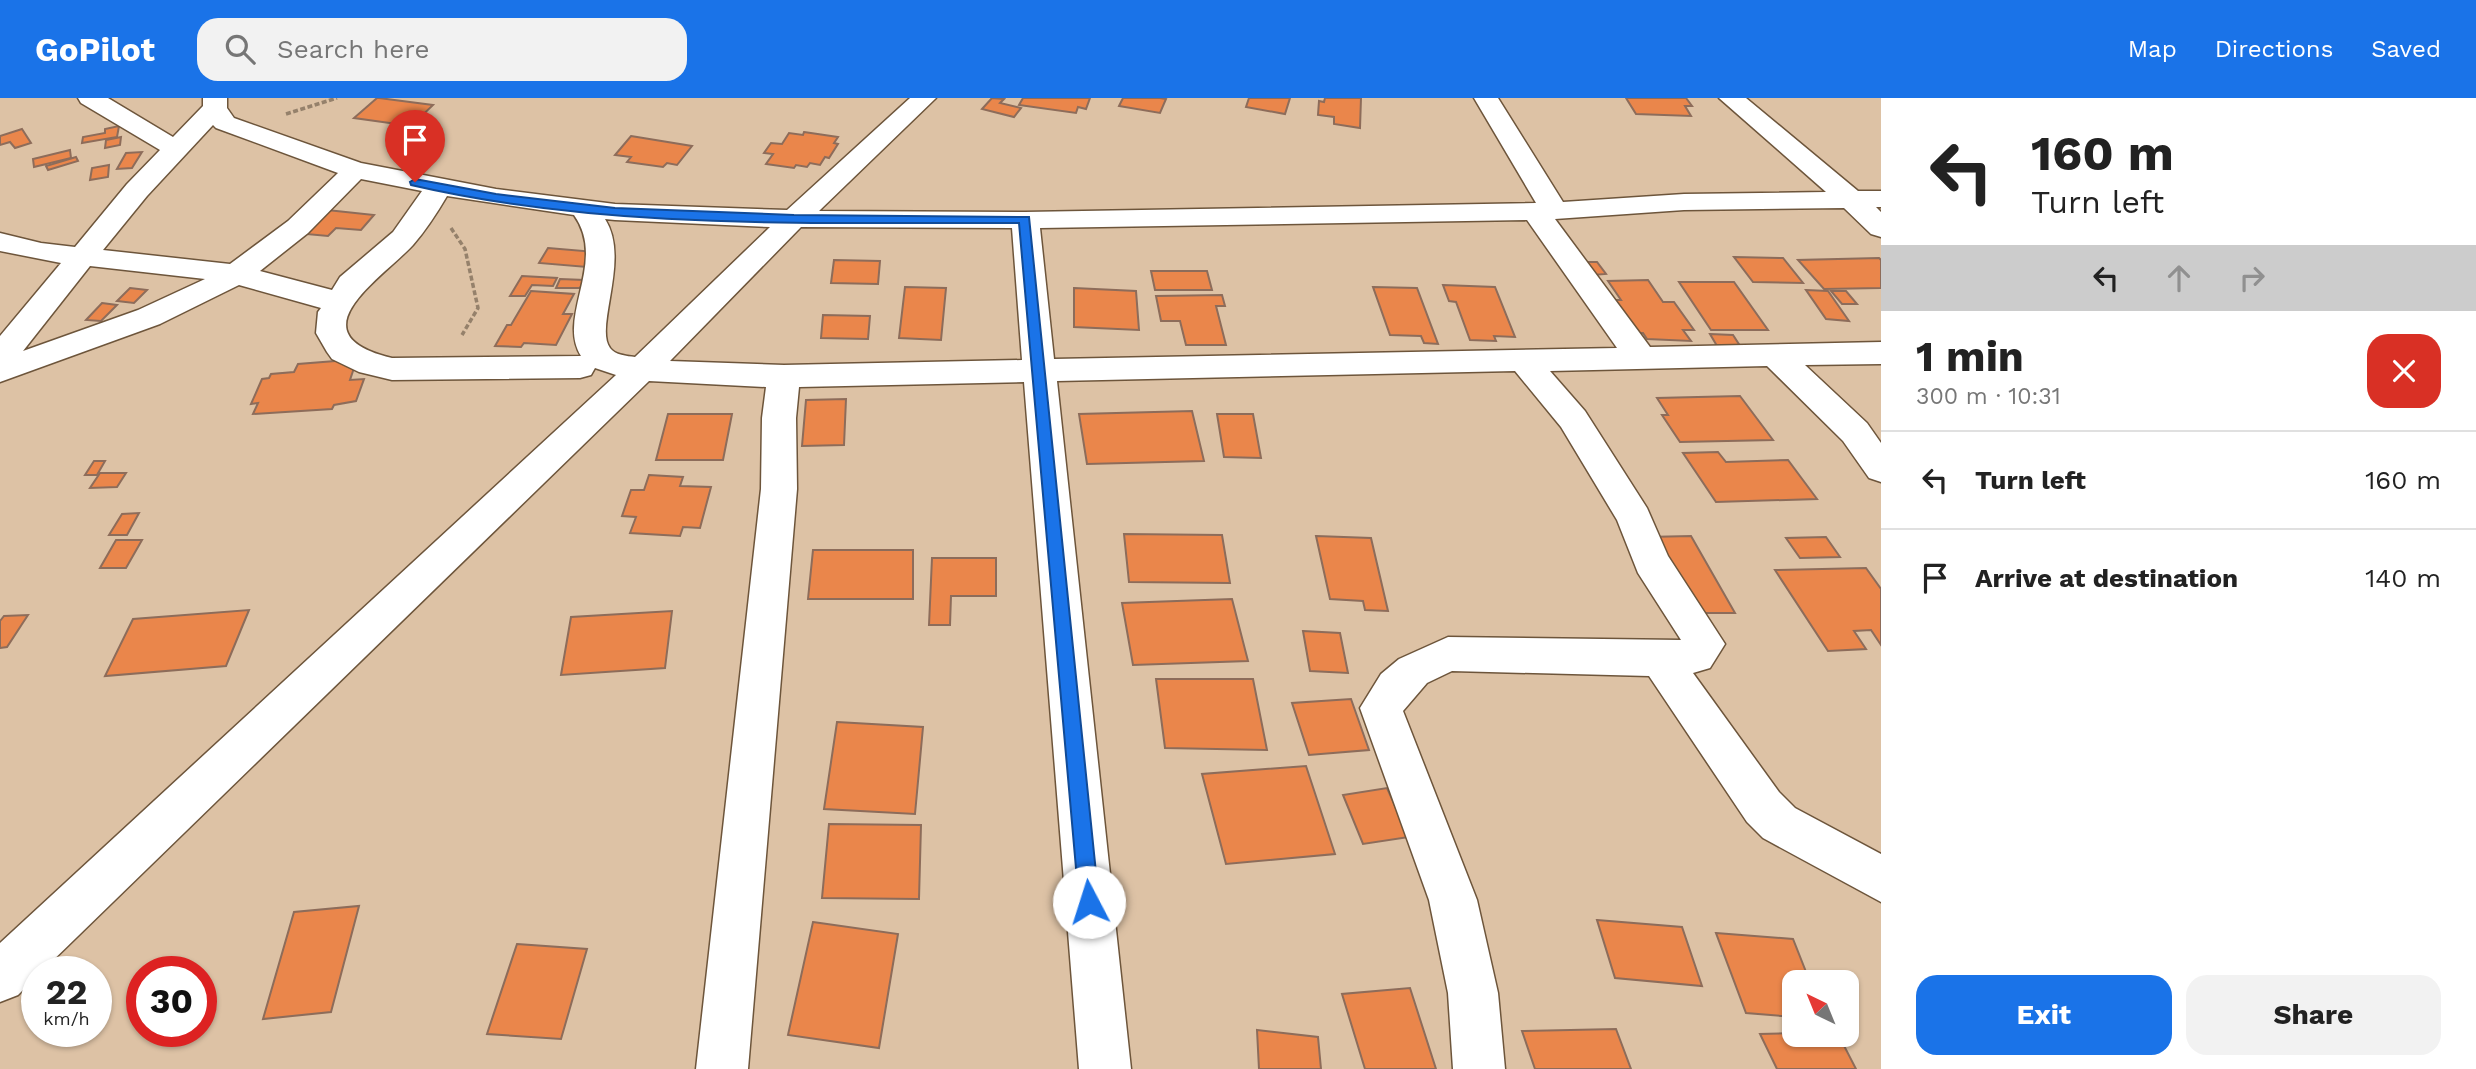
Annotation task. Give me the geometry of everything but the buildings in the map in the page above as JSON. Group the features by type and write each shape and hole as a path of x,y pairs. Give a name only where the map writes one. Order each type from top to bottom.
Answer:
{"street":[{"path":"90,98 176,149"},
{"path":"0,977 924,98"},
{"path":"1486,98 1545,211 1640,357"},
{"path":"1731,98 1851,199 1881,228"},
{"path":"0,357 137,190 215,103 225,123 355,170 436,191 615,212 794,219 1025,219 1545,211 1684,202 1881,199"},
{"path":"0,370 145,318 234,275 270,250 323,204 355,170"},
{"path":"436,191 403,238 351,284 338,303 333,312 332,333 343,352 359,361 392,369 580,368"},
{"path":"583,208 601,232 592,328 593,351 600,359 639,371 784,376 1881,353"},
{"path":"1025,219 1105,1069"},
{"path":"0,242 41,251 196,267 303,291 338,303"},
{"path":"1777,357 1855,432 1881,469"},
{"path":"1479,1069 1473,993 1453,900 1381,708 1396,687 1413,671 1448,654 1660,659 1696,656 1705,643 1651,562 1634,518 1573,419 1524,361"},
{"path":"722,1069 778,503 779,418 784,376"},
{"path":"1660,659 1763,807 1779,823 1881,879"}],"path":[{"path":"436,191 465,250 478,308 468,327 437,370"}],"route":[{"path":"415,182 496,197 615,212 794,219 1025,219 1089,902"}]}
